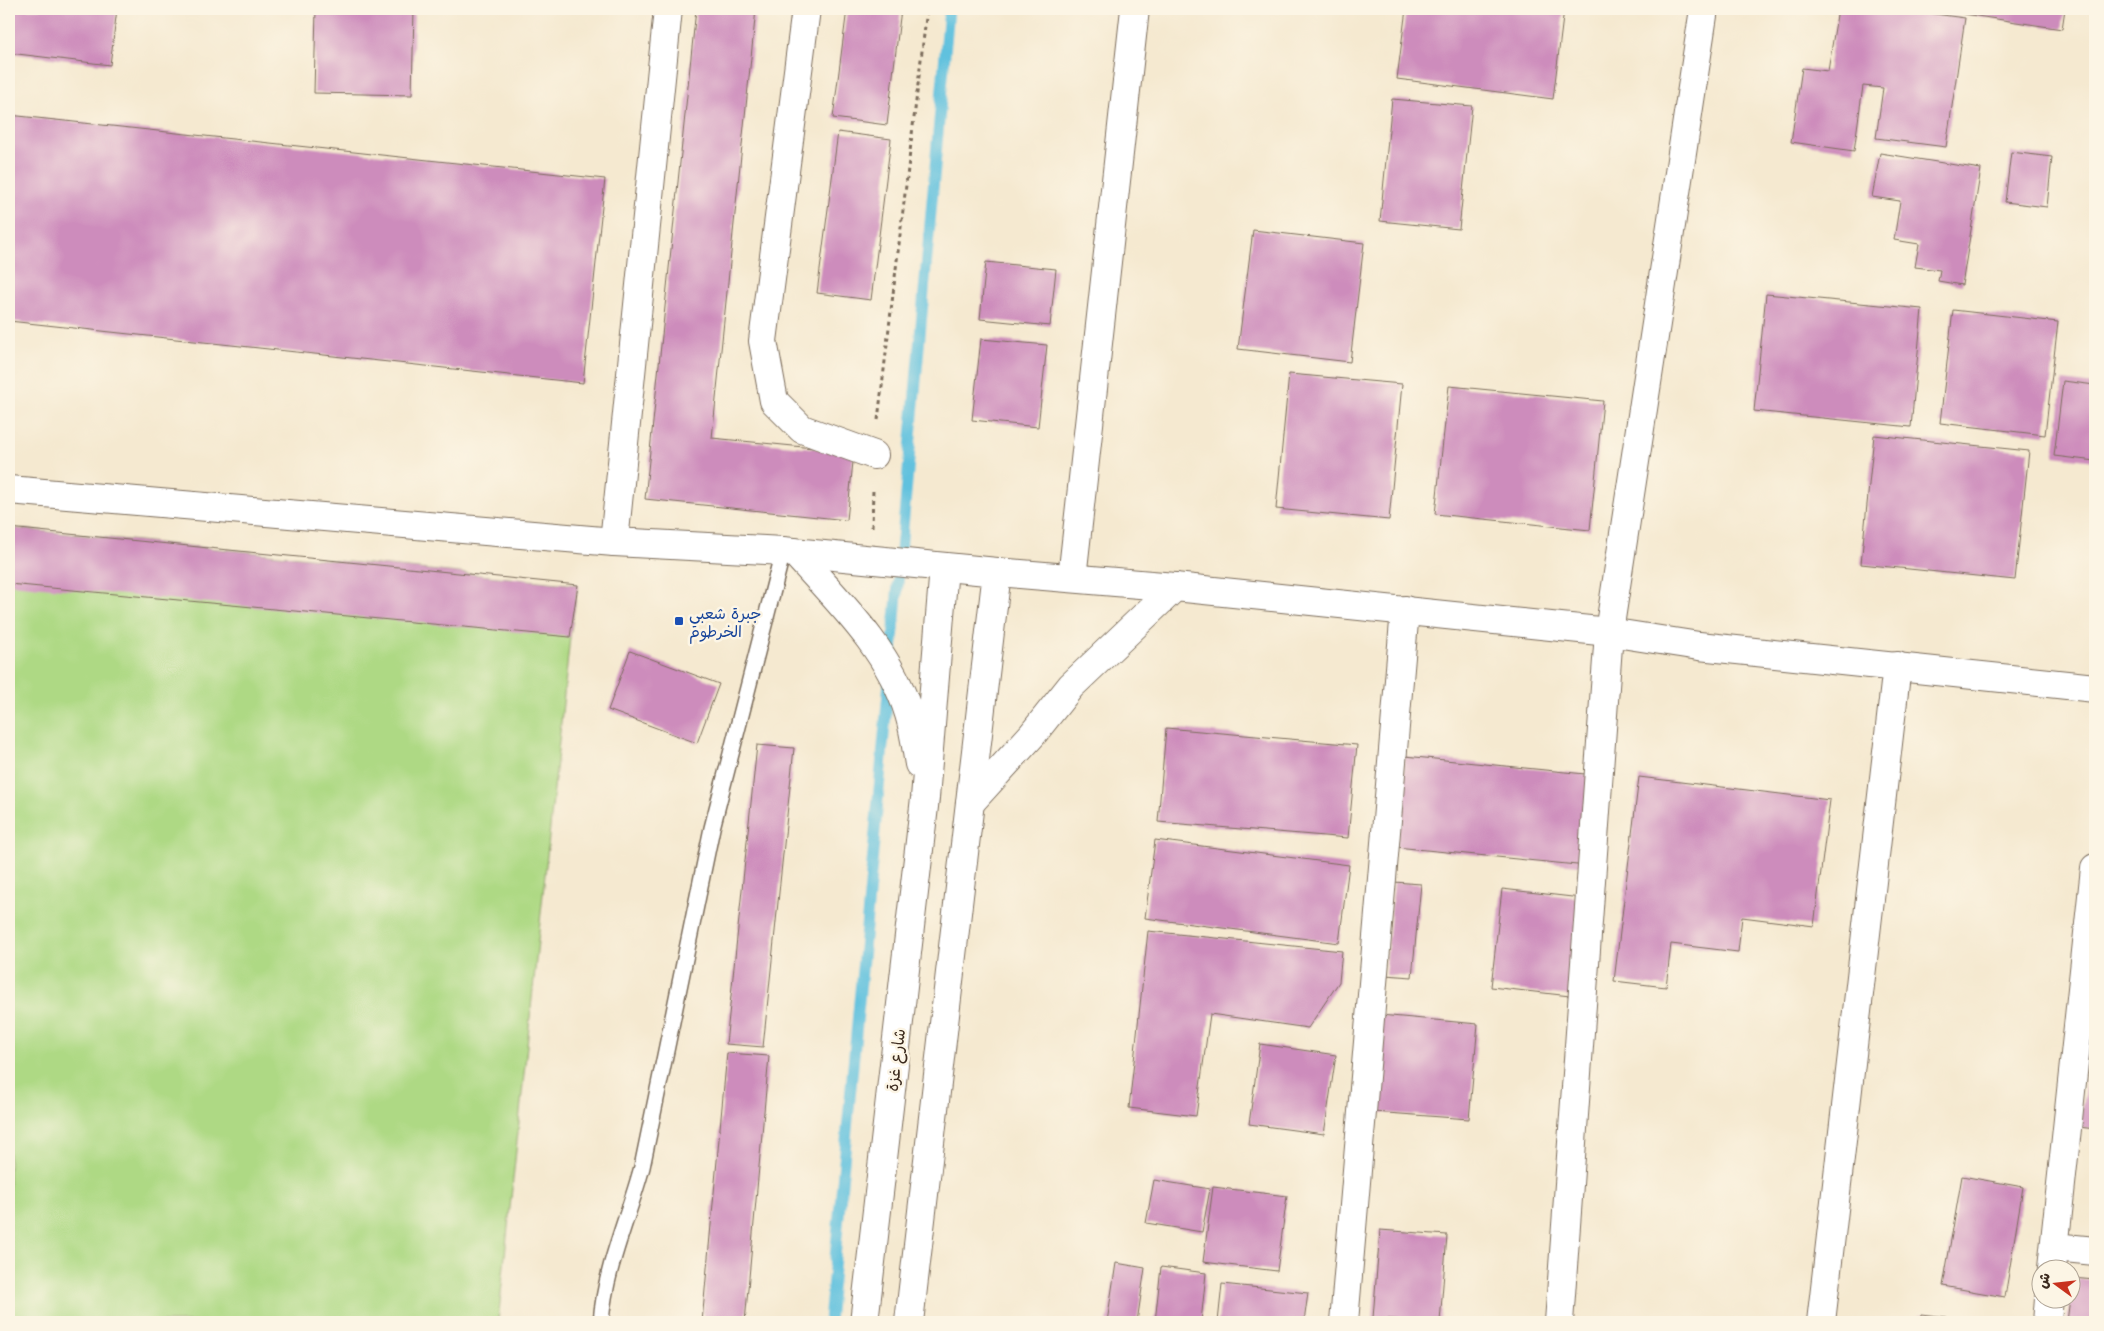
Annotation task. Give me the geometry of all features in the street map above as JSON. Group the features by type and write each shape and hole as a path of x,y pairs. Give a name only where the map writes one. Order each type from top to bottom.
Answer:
{"street":[{"path":"614,542 668,9"},
{"path":"806,9 763,341 774,401 802,429 874,456"},
{"path":"1072,578 1135,9"},
{"path":"1559,1322 1608,632 1704,9"},
{"path":"9,490 614,542 788,551 997,572 1174,587 1608,632 1699,646 2095,688"},
{"path":"788,551 875,646 898,687 909,714 925,798"},
{"name":"شارع غزة","path":"864,1322 925,798 944,567"},
{"path":"909,1322 997,572"},
{"path":"970,803 1032,735 1071,686 1174,587"},
{"path":"1344,1322 1405,610"},
{"path":"1822,1322 1897,666"},
{"path":"2095,868 2053,1258 2095,1251"},
{"path":"2047,1322 2048,1308"}],"lane":[{"path":"601,1322 608,1273 631,1208 642,1167 712,828 788,551"}],"path":[{"path":"871,560 874,456 927,9"}],"green space":[{"path":"9,528 578,585 570,637 498,1322 9,1322"}],"building":[{"path":"9,9 117,9 110,65 9,53"},
{"path":"316,9 414,9 412,95 314,93"},
{"path":"696,9 756,9 712,438 854,452 847,520 645,499"},
{"path":"847,9 901,9 887,125 833,118"},
{"path":"1406,9 1564,9 1553,99 1397,79"},
{"path":"1838,9 1897,9 1965,18 1946,147 1876,138 1883,88 1863,86 1854,151 1791,142 1802,68 1828,71"},
{"path":"1931,9 2065,9 2062,29"},
{"path":"1392,99 1472,106 1459,229 1380,221"},
{"path":"9,115 605,179 583,383 9,321"},
{"path":"838,132 891,139 871,300 817,293"},
{"path":"2011,152 2052,157 2047,207 2005,202"},
{"path":"1880,153 1981,169 1962,285 1938,281 1940,270 1915,267 1919,244 1894,240 1900,201 1872,197"},
{"path":"1253,230 1364,243 1350,362 1238,349"},
{"path":"986,262 1056,269 1050,326 980,319"},
{"path":"1766,294 1922,309 1911,427 1754,411"},
{"path":"1953,310 2058,322 2045,435 1940,423"},
{"path":"981,339 1047,345 1038,427 972,420"},
{"path":"1289,374 1402,384 1389,520 1276,509"},
{"path":"2063,381 2095,385 2095,461 2054,456"},
{"path":"1449,386 1603,401 1590,530 1435,514"},
{"path":"1874,435 2029,451 2015,580 1861,564"},
{"path":"9,528 578,585 570,637 9,584"},
{"path":"630,651 719,684 697,743 608,710"},
{"path":"1166,728 1357,745 1348,838 1158,822"},
{"path":"757,745 794,748 763,1047 726,1044"},
{"path":"1405,756 1595,775 1587,866 1396,847"},
{"path":"1639,777 1830,800 1814,926 1742,917 1738,952 1671,944 1666,987 1614,981"},
{"path":"1155,840 1349,865 1339,943 1145,918"},
{"path":"1394,882 1421,884 1412,977 1385,975"},
{"path":"1502,889 1581,898 1570,996 1491,987"},
{"path":"1148,931 1342,951 1339,982 1308,1028 1210,1014 1196,1116 1129,1108"},
{"path":"1380,1015 1478,1024 1469,1119 1373,1112"},
{"path":"1260,1044 1336,1055 1324,1134 1249,1124"},
{"path":"727,1053 769,1056 745,1322 702,1322"},
{"path":"2089,1059 2095,1060 2095,1129 2079,1127"},
{"path":"1962,1176 2023,1187 2005,1297 1943,1286"},
{"path":"1154,1180 1210,1189 1202,1232 1146,1223"},
{"path":"1213,1187 1287,1196 1277,1271 1203,1262"},
{"path":"1380,1230 1447,1235 1440,1322 1373,1318"},
{"path":"1116,1263 1145,1268 1137,1322 1107,1322"},
{"path":"1161,1267 1206,1273 1201,1322 1155,1322"},
{"path":"2082,1279 2095,1280 2095,1322 2067,1322 2069,1308 2082,1308"},
{"path":"1222,1284 1308,1293 1304,1322 1218,1322"},
{"path":"1921,1314 1979,1321 1979,1322 1920,1322"}],"waterway":[{"path":"891,663 949,9"},
{"path":"829,1322 889,682"}],"place":[{"name":"جبرة شعبي الخرطوم","path":"679,621"}]}
